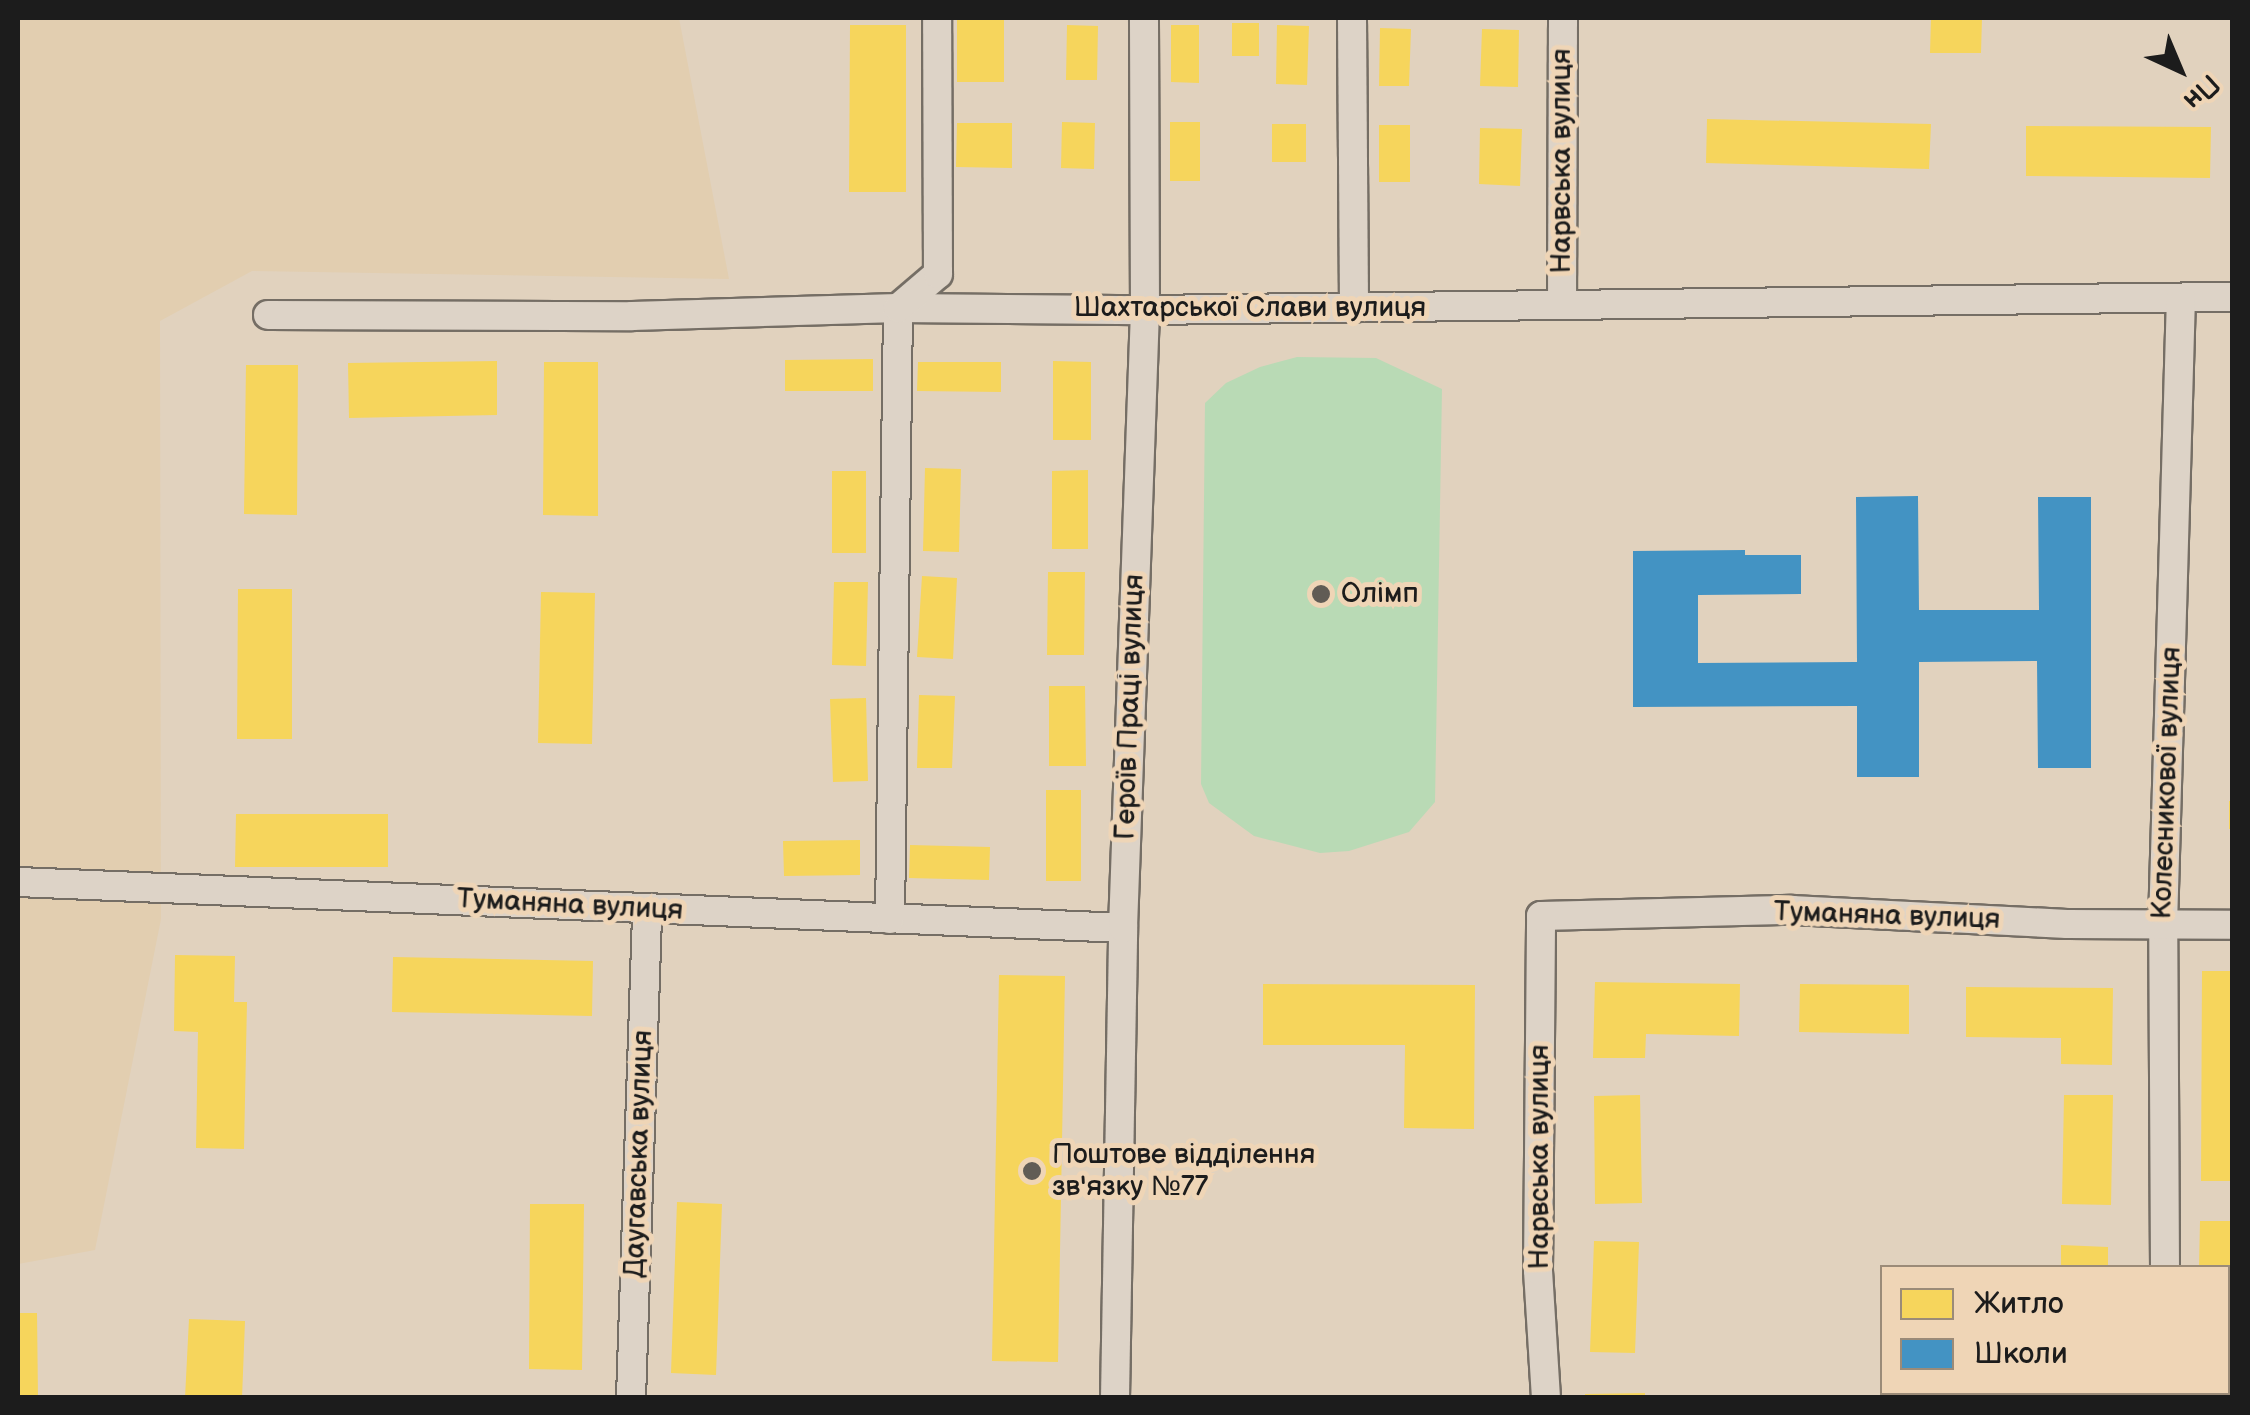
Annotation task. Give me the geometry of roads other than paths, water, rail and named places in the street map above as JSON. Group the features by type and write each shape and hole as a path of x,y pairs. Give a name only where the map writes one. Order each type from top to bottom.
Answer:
{"street":[{"path":"890,919 898,308 938,274 937,18"},
{"name":"Героїв Праці вулиця","path":"1114,1398 1123,928 1144,310 1144,18"},
{"path":"1352,18 1354,308"},
{"name":"Нарвська вулиця","path":"1562,305 1563,18"},
{"name":"Шахтарської Слави вулиця","path":"268,315 632,316 898,308 1144,310 2232,297"},
{"name":"Колесникової вулиця","path":"2165,1265 2163,924 2182,298"},
{"name":"Туманяна вулиця","path":"18,882 1123,928"},
{"name":"Даугавська вулиця","path":"631,1398 647,910"},
{"name":"Туманяна вулиця","path":"1542,916 1792,910 2232,925"},
{"name":"Нарвська вулиця","path":"1542,916 1538,1270 1546,1398"}],"place":[{"name":"Олімп","path":"1321,594"},
{"name":"Поштове відділення зв'язку №77","path":"1032,1171"}]}
